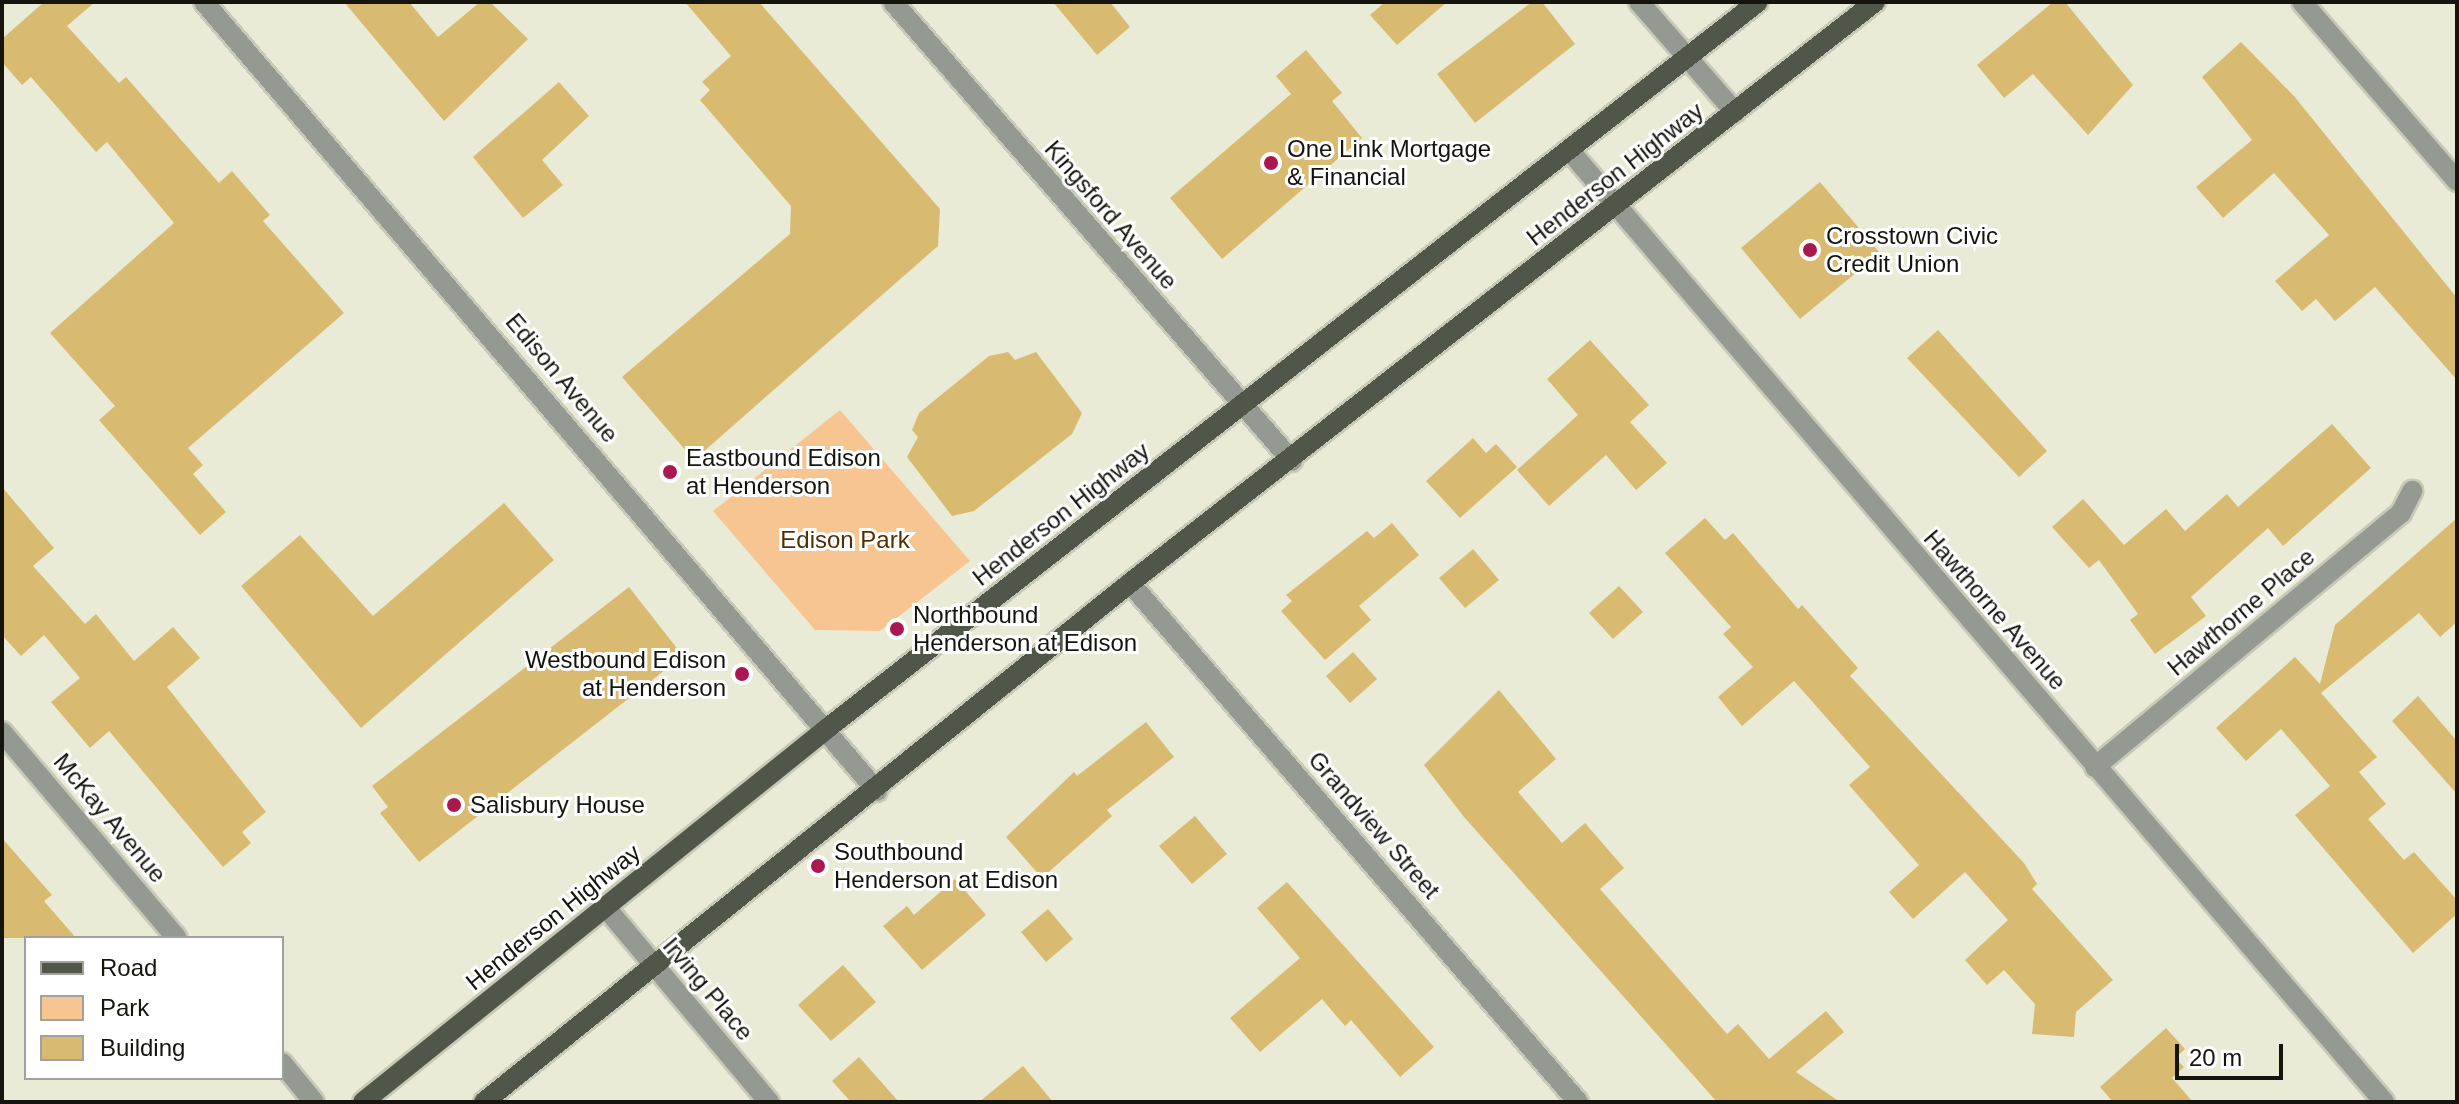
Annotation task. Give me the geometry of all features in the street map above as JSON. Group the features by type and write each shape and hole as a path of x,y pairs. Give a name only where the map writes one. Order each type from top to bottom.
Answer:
{"main road":[{"name":"Henderson Highway","path":"363,1102 607,909 829,727 1758,2"},
{"name":"Henderson Highway","path":"484,1102 877,791 1130,583 1292,461 1875,2"}],"street":[{"name":"Edison Avenue","path":"204,2 829,727 877,791"},
{"name":"Kingsford Avenue","path":"893,2 1292,461"},
{"path":"1639,2 1735,112"},
{"path":"2302,2 2457,181"},
{"name":"Hawthorne Avenue","path":"1569,150 1613,209 2384,1102"},
{"name":"Hawthorne Place","path":"2095,767 2401,513 2412,491"},
{"name":"Grandview Street","path":"1130,583 1578,1102"},
{"name":"McKay Avenue","path":"2,732 175,936"},
{"name":"Irving Place","path":"607,909 769,1102"},
{"path":"284,1065 314,1102"}],"green space":[{"name":"Edison Park","path":"840,410 970,561 880,631 815,630 713,511"}],"building":[{"path":"44,2 95,2 67,26 119,83 126,77 219,183 232,171 270,215 263,221 344,313 188,448 203,465 193,474 226,512 200,535 99,420 115,406 50,333 174,223 107,142 96,152 31,77 22,85 2,62 2,39"},
{"path":"344,2 409,2 438,37 480,2 490,2 528,39 444,121"},
{"path":"685,2 759,2 940,209 938,246 694,460 622,377 790,234 791,206 700,100 710,90 702,82 731,56"},
{"path":"1053,2 1110,2 1130,27 1097,55"},
{"path":"1385,2 1447,2 1397,45 1370,15"},
{"path":"1532,2 1542,2 1575,44 1475,123 1437,74"},
{"path":"2053,2 2065,2 2133,85 2088,135 2033,74 2004,98 1977,65"},
{"path":"2241,42 2294,96 2457,298 2457,380 2375,287 2335,321 2316,299 2302,311 2275,281 2329,235 2274,173 2223,218 2196,187 2252,140 2202,77"},
{"name":"One Link Mortgage & Financial","path":"1306,50 1342,93 1332,101 1362,138 1222,259 1170,198 1291,94 1276,76"},
{"path":"559,82 589,116 542,160 563,185 523,218 473,157"},
{"name":"Crosstown Civic Credit Union","path":"1820,182 1880,253 1800,319 1741,248"},
{"path":"1938,330 2047,451 2019,477 1907,358"},
{"path":"1590,340 1649,405 1630,422 1667,463 1636,490 1606,455 1549,506 1517,470 1578,415 1547,379"},
{"path":"1008,352 1015,360 1036,352 1082,413 1072,434 974,511 952,516 907,457 918,437 912,430 919,413 989,356"},
{"path":"2332,424 2371,468 2283,546 2268,528 2191,597 2206,616 2155,654 2130,620 2138,614 2099,560 2089,568 2052,527 2083,499 2124,545 2166,509 2185,531 2227,494 2238,507"},
{"path":"1473,438 1486,453 1496,444 1517,467 1460,518 1426,481"},
{"path":"2,487 54,548 33,566 85,624 96,614 134,661 173,627 200,658 167,687 266,812 242,832 251,843 223,867 109,731 90,748 51,702 80,678 44,635 21,656 2,635"},
{"path":"504,503 554,560 361,728 241,586 300,535 373,616"},
{"path":"1705,518 1725,540 1733,533 1798,609 1802,605 1858,668 1850,676 2024,863 2037,884 2032,889 2113,980 2076,1012 2074,1037 2032,1034 2035,1004 2004,970 1987,985 1965,960 2008,920 1965,872 1913,919 1889,892 1919,865 1849,785 1870,767 1794,681 1742,726 1718,697 1753,667 1723,634 1731,627 1665,553"},
{"path":"2457,518 2457,622 2440,637 2419,613 2321,693 2377,757 2359,772 2386,804 2368,819 2404,860 2414,852 2457,900 2457,914 2413,953 2295,815 2330,786 2281,729 2246,761 2216,728 2295,657 2320,684 2335,625"},
{"path":"1392,523 1419,555 1359,606 1371,620 1325,660 1281,611 1292,601 1286,595 1367,531 1374,538"},
{"path":"1473,549 1499,580 1465,608 1439,578"},
{"path":"1619,586 1643,612 1613,639 1589,613"},
{"path":"629,587 683,656 419,862 380,813 388,807 372,786"},
{"path":"1353,652 1377,679 1350,703 1326,676"},
{"path":"1499,690 1556,759 1518,792 1562,843 1585,823 1624,868 1600,889 1727,1034 1738,1024 1769,1059 1826,1011 1844,1032 1796,1072 1840,1102 1717,1102 1464,817 1424,765"},
{"path":"2418,696 2457,741 2457,794 2392,721"},
{"path":"1146,722 1174,757 1107,810 1112,816 1042,878 1006,837 1074,772 1077,776"},
{"path":"1195,816 1227,854 1192,884 1159,846"},
{"path":"2,838 52,895 44,901 74,936 2,938"},
{"path":"955,879 986,915 922,970 883,926 907,906 914,915"},
{"path":"1287,882 1434,1047 1400,1077 1351,1020 1345,1026 1322,999 1260,1052 1230,1018 1300,958 1257,908"},
{"path":"1048,909 1073,939 1046,962 1021,932"},
{"path":"843,965 876,1002 831,1041 798,1005"},
{"path":"2166,1028 2185,1049 2175,1058 2184,1067 2172,1078 2193,1102 2113,1102 2100,1087"},
{"path":"859,1057 899,1102 851,1102 832,1081"},
{"path":"1023,1066 1053,1102 979,1102"}],"place":[{"name":"One Link Mortgage & Financial","path":"1271,163"},
{"name":"Crosstown Civic Credit Union","path":"1810,250"},
{"name":"Eastbound Edison at Henderson","path":"670,472"},
{"name":"Northbound Henderson at Edison","path":"897,629"},
{"name":"Westbound Edison at Henderson","path":"742,674"},
{"name":"Salisbury House","path":"454,805"},
{"name":"Southbound Henderson at Edison","path":"818,866"}]}
